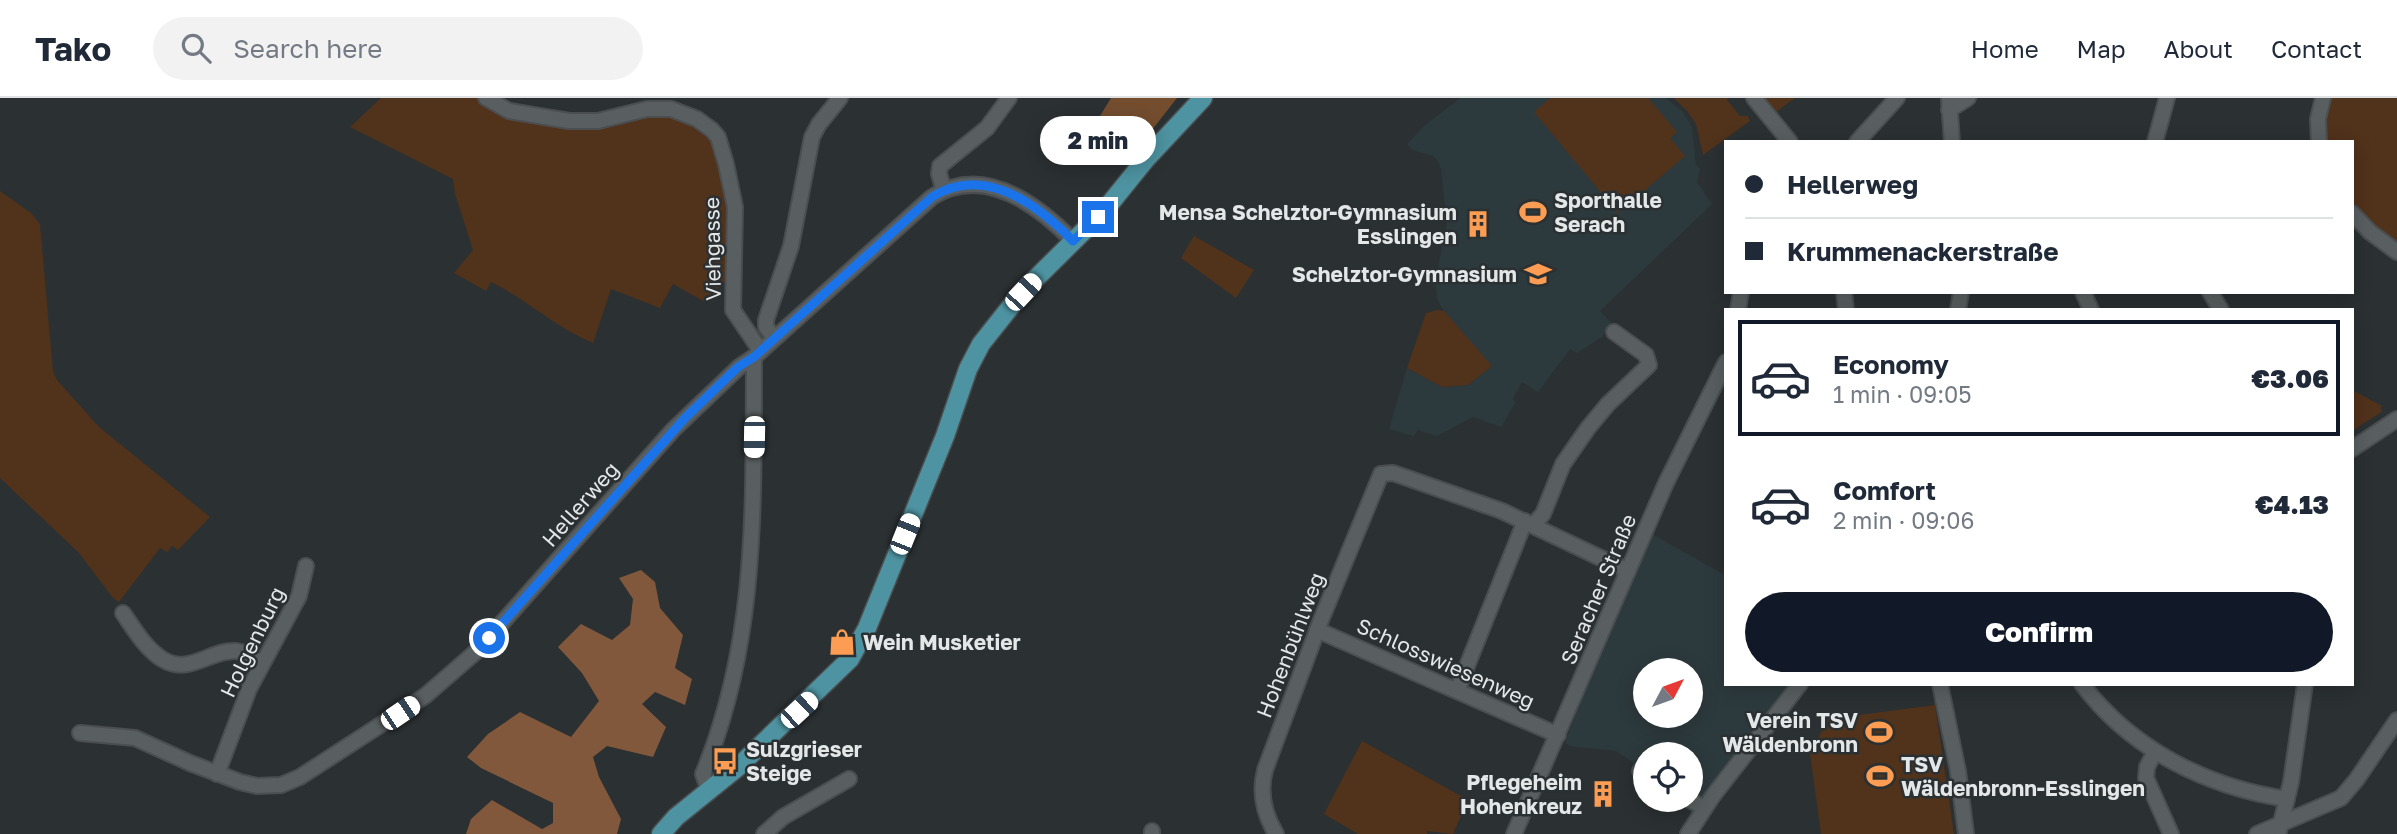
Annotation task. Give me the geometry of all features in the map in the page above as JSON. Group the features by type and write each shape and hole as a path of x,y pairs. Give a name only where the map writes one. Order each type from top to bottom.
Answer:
{"main road":[{"path":"661,834 676,817 738,767 837,675 850,659 867,628 945,436 971,361 999,319 1098,217 1146,159 1203,98"}],"street":[{"name":"Viehgasse","path":"486,98 509,111 569,121 598,121 647,109 666,108 684,114 712,130 718,137 735,207 733,310 757,353"},
{"path":"774,337 766,327 766,320 791,246 811,142 819,124 840,98"},
{"path":"990,98 1008,100"},
{"path":"1754,98 1788,140"},
{"path":"1859,140 1897,98"},
{"path":"1952,140 1949,104 1968,98"},
{"path":"2319,140 2318,119 2323,98"},
{"path":"2155,140 2165,99"},
{"path":"944,190 940,166 979,135 1008,100"},
{"name":"Hellerweg","path":"80,733 135,738 217,774 257,786 273,786 294,780 442,683 478,650 679,424 738,367 913,213 944,190 970,184 1004,189 1032,206 1073,241"},
{"path":"2354,215 2397,252"},
{"path":"1457,691 1529,523 1543,514 1566,459 1602,411 1647,367 1649,359 1646,355 1614,332"},
{"path":"709,791 703,774 717,738 737,658 751,570 757,353"},
{"name":"Seracher Straße","path":"1514,834 1671,471 1724,366"},
{"path":"2354,448 2397,419"},
{"name":"Hohenbühlweg","path":"1276,834 1264,803 1263,776 1317,630 1381,474 1393,473 1529,523"},
{"path":"1529,523 1628,571"},
{"name":"Holgenburg","path":"217,774 261,663 295,605 306,566"},
{"path":"123,612 148,646 166,661 192,663 235,651 261,663"},
{"name":"Schlosswiesenweg","path":"1317,630 1558,735"},
{"path":"1688,834 1704,807 1798,686"},
{"path":"1940,686 1955,754 1966,834"},
{"path":"2084,686 2123,730 2155,752 2218,782 2287,799"},
{"path":"2279,830 2287,799 2305,686"},
{"path":"2257,834 2279,830 2341,798 2397,720"},
{"path":"2155,752 2147,767 2146,778 2171,834"},
{"path":"764,834 783,817 849,779"}],"shaded area":[{"path":"381,98 482,98 530,118 660,110 710,132 731,200 729,279 703,301 673,284 660,308 611,289 593,343 566,330 491,282 486,291 454,273 473,250 455,194 453,179 350,127"},
{"path":"1111,98 1177,98 1130,158 1089,134"},
{"name":"Schelztor-Gymnasium","path":"1460,98 1666,98 1682,111 1692,127 1696,165 1700,169 1697,182 1712,204 1600,311 1611,323 1603,336 1577,353 1570,349 1538,392 1522,382 1513,398 1515,403 1501,427 1473,417 1437,436 1418,430 1414,436 1389,429 1407,368 1442,387 1468,385 1492,366 1473,347 1438,301 1435,282 1447,224 1441,169 1433,156 1412,150 1407,144 1424,126"},
{"path":"1550,98 1648,98 1677,132 1670,138 1685,156 1618,213 1534,112"},
{"path":"1674,98 1729,98 1727,100 1740,116 1748,116 1750,121 1703,155 1696,124"},
{"path":"1764,98 1795,98 1776,112"},
{"path":"2328,98 2397,98 2397,247 2354,207 2354,140 2323,140 2322,133 2328,131 2323,128"},
{"path":"0,191 31,213 40,224 53,372 57,380 99,427 210,517 178,550 172,546 167,552 160,548 119,602 113,598 79,553 0,478"},
{"path":"1194,236 1254,270 1236,298 1181,258"},
{"path":"1444,311 1492,366 1468,385 1442,387 1407,368 1426,313"},
{"path":"2354,391 2382,406 2380,409 2383,411 2354,430"},
{"path":"1650,533 1724,574 1724,686 1795,686 1703,801 1703,742 1633,742 1633,763 1616,751 1570,746 1565,743 1592,670"},
{"path":"641,570 655,582 660,608 683,635 675,668 692,679 685,705 655,692 642,704 666,727 653,757 607,746 593,757 599,777 621,819 617,834 466,834 471,819 492,800 542,829 553,823 553,803 481,768 467,757 488,734 520,712 571,737 599,701 582,673 558,647 581,624 612,640 630,625 633,599 619,578"},
{"name":"TSV Wäldenbronn-Esslingen","path":"1935,705 1954,834 1821,834 1810,753 1828,719"},
{"path":"1362,741 1468,800 1453,834 1427,831 1427,834 1358,834 1324,814"}],"place":[{"name":"Sporthalle Serach","path":"1533,212"},
{"name":"Mensa Schelztor-Gymnasium Esslingen","path":"1478,224"},
{"name":"Schelztor-Gymnasium","path":"1538,274"},
{"name":"Wein Musketier","path":"842,642"},
{"name":"Verein TSV Wäldenbronn","path":"1879,732"},
{"name":"Sulzgrieser Steige","path":"725,761"},
{"name":"TSV Wäldenbronn-Esslingen","path":"1880,776"},
{"name":"Pflegeheim Hohenkreuz","path":"1603,794"}],"route":[{"path":"489,638 685,418 738,367 754,357 932,197 944,190 970,184 999,187 1026,201 1073,241 1098,217"}]}
